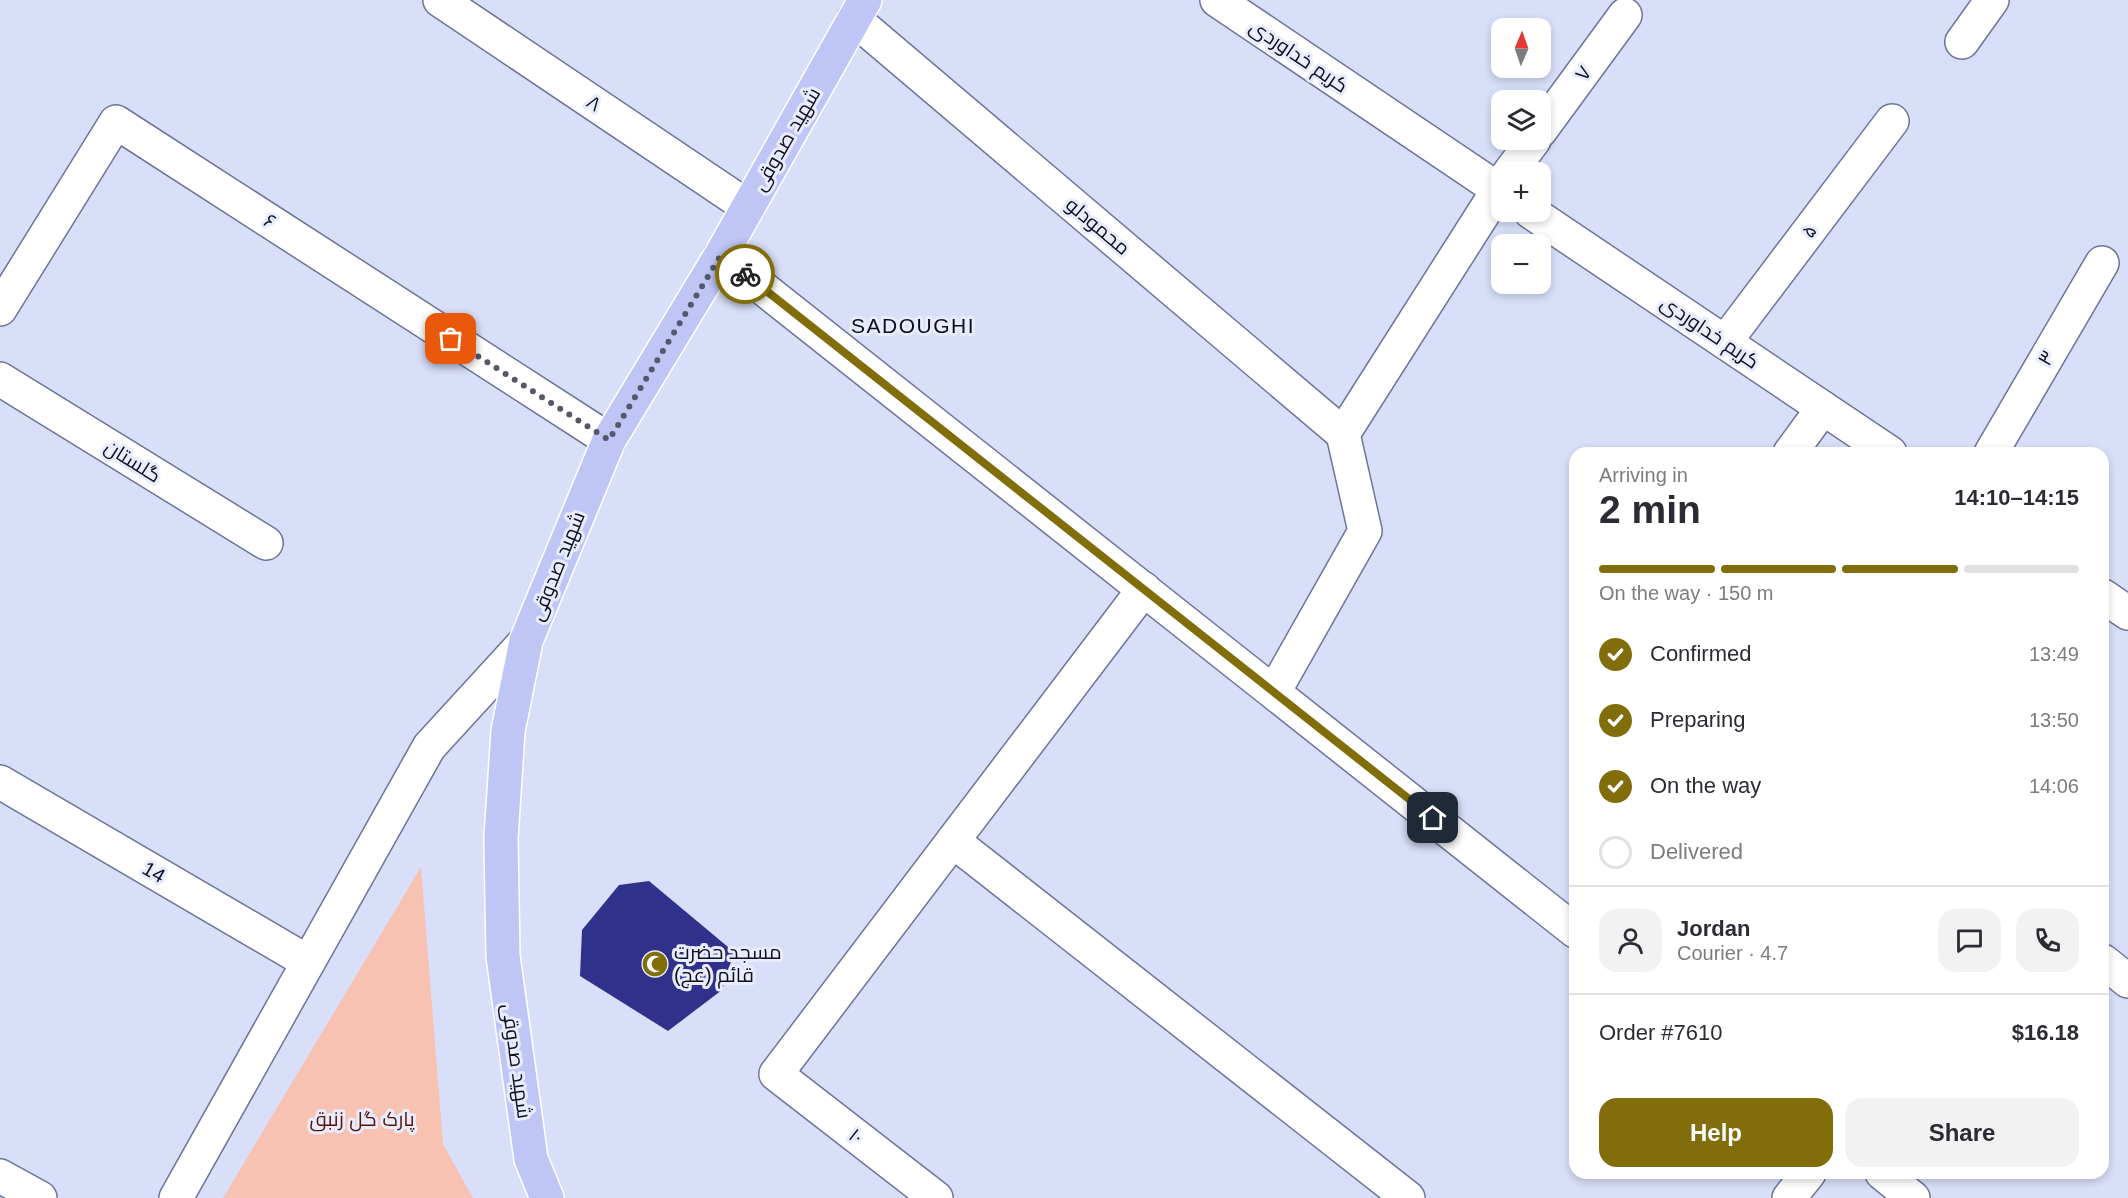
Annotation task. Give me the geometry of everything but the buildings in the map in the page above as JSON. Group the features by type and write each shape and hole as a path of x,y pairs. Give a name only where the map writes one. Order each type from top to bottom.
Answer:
{"main road":[{"name":"شهید صدوقی","path":"547,1198 531,1159 503,956 501,838 507,731 526,640 609,440 721,255 859,10"}],"street":[{"name":"۸","path":"440,0 748,207"},
{"name":"کریم خداوردی","path":"1217,0 1491,176"},
{"path":"1962,42 1992,0"},
{"name":"محمودلو","path":"859,10 1343,434"},
{"name":"۷","path":"1551,116 1626,15"},
{"name":"۵","path":"1725,342 1892,121"},
{"name":"۶","path":"0,309 116,122 609,440"},
{"path":"1274,692 1365,531 1343,434 1491,203"},
{"name":"کریم خداوردی","path":"1546,222 1881,447"},
{"path":"721,255 1569,926"},
{"name":"۳","path":"1995,447 2102,263"},
{"name":"گلستان","path":"0,379 266,543"},
{"path":"1794,447 1823,408"},
{"path":"1144,589 953,841 1408,1198"},
{"path":"2109,600 2128,613"},
{"path":"177,1198 429,747 526,640"},
{"name":"14","path":"0,782 308,962"},
{"name":"۱۰","path":"936,1198 776,1074 953,841"},
{"path":"2109,966 2128,981"},
{"path":"0,1176 40,1198"},
{"path":"1789,1198 1804,1179"},
{"path":"1889,1179 1913,1198"}],"green space":[{"name":"پارک گل زنبق","path":"421,867 443,1144 473,1198 223,1198"}],"way so far":[{"path":"451,339 609,440 721,255 745,274"}],"place":[{"name":"مسجد حضرت قائم (عج)","path":"655,964"}],"district":[{"name":"SADOUGHI","path":"913,325"}],"route":[{"path":"745,274 1433,818"}]}
